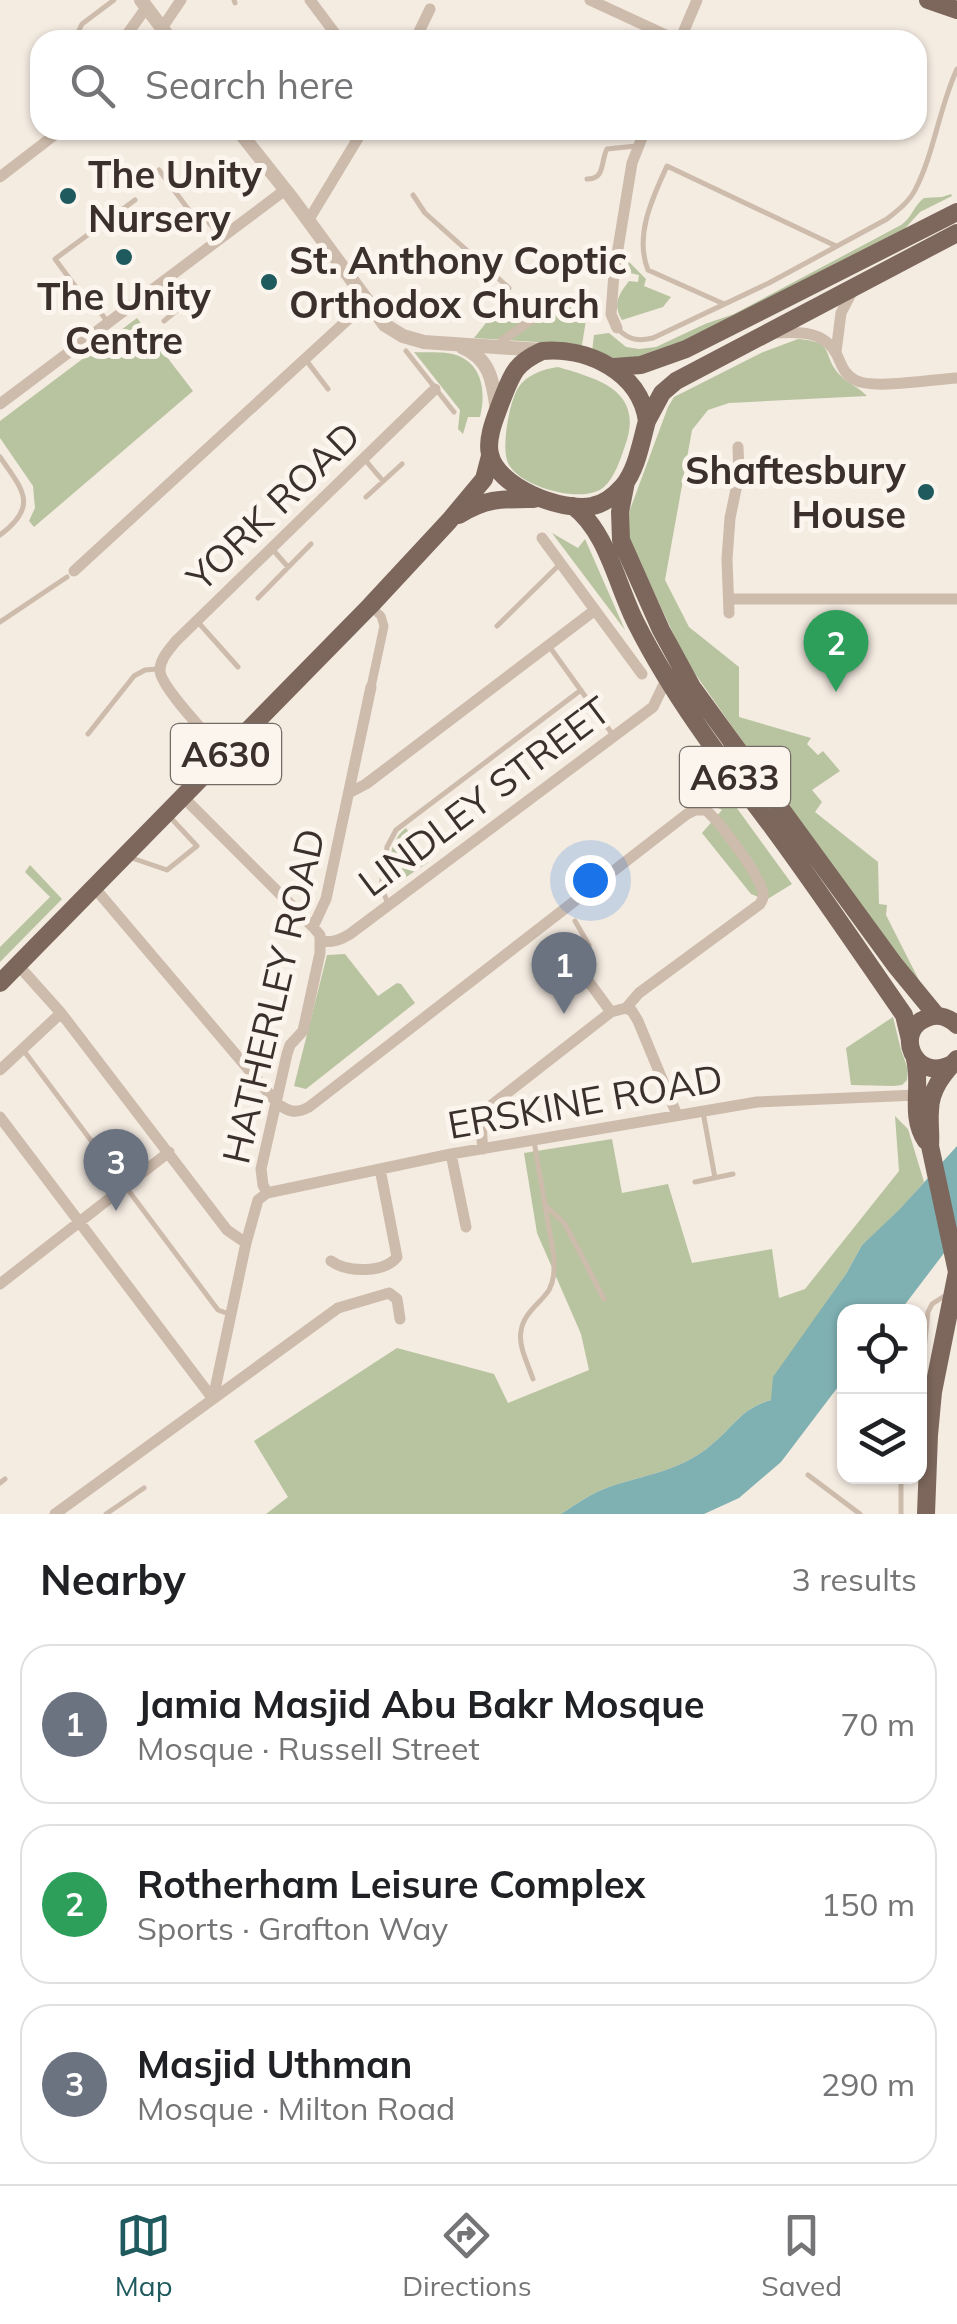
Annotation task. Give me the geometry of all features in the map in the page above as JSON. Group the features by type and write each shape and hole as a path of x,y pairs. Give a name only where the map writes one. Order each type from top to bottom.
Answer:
{"main road":[{"path":"928,0 957,10"},
{"path":"542,350 563,351 614,367 641,365 686,349 957,212"},
{"path":"573,506 601,504 626,482 655,402 676,381 957,232"},
{"name":"A630","path":"0,984 450,521 484,479 489,444 513,369 542,350"},
{"path":"614,367 638,393 647,422"},
{"name":"A630","path":"490,456 504,479 544,499 573,506"},
{"name":"A633","path":"626,482 620,512 621,540 661,630 692,687 895,965 949,1017"},
{"name":"A630","path":"450,521 492,500 544,499"},
{"name":"A633","path":"573,506 588,517 597,531 630,612 709,743 904,1015 911,1052 932,1069 949,1066 957,1059"},
{"name":"A633","path":"910,1040 918,1022 949,1017"},
{"name":"A633","path":"916,1059 916,1116 931,1153 957,1272 927,1437"},
{"name":"A633","path":"931,1153 930,1109 934,1092 942,1075 957,1059"},
{"name":"A633","path":"925,1484 926,1514"}],"street":[{"path":"168,30 181,0"},
{"path":"310,0 332,30"},
{"path":"590,0 656,30"},
{"path":"679,30 697,0"},
{"path":"128,30 144,4 163,30"},
{"path":"420,30 430,9"},
{"path":"0,177 47,140"},
{"path":"246,140 385,326 424,342 542,350"},
{"path":"308,221 356,140"},
{"path":"617,328 610,314 612,287 628,180 641,140"},
{"path":"0,404 285,190"},
{"path":"836,352 841,313 855,287"},
{"path":"70,574 367,302"},
{"path":"503,340 540,314"},
{"path":"766,333 813,334 830,344 844,372 862,383 957,378"},
{"path":"456,345 472,351 490,370 498,412"},
{"name":"YORK ROAD","path":"160,669 170,649 197,621 435,390"},
{"path":"729,613 726,559 739,475 738,447"},
{"path":"739,475 757,474"},
{"path":"542,538 642,674"},
{"path":"729,599 957,599"},
{"name":"HATHERLEY ROAD","path":"212,1399 246,1243 258,1200 266,1192 261,1169 290,1045 303,1031 320,941 314,927 326,899 384,626 381,616 370,606"},
{"path":"349,793 595,610"},
{"path":"160,669 166,686 225,755"},
{"name":"LINDLEY STREET","path":"320,941 342,940 653,708 667,678"},
{"path":"183,797 314,927"},
{"path":"94,886 277,1103 290,1112 302,1111 690,812 706,810 756,875 763,892 760,904 640,993 626,1008 611,1012 488,1107 480,1130 483,1150"},
{"path":"573,960 611,1012"},
{"path":"18,965 60,1013 228,1230 246,1243"},
{"path":"626,1008 638,1021 677,1115"},
{"path":"0,1070 60,1013"},
{"name":"ERSKINE ROAD","path":"266,1192 451,1154 772,1100 917,1095"},
{"path":"0,1117 212,1399"},
{"path":"0,1284 170,1152"},
{"path":"451,1154 466,1227"},
{"path":"331,1261 348,1270 389,1266 397,1257 380,1169"},
{"path":"54,1514 346,1304 389,1293 397,1299 400,1319"}],"lane":[{"path":"79,30 114,0"},
{"path":"617,328 631,339 654,338 769,283 887,219 915,191 957,70"},
{"path":"587,180 600,175 607,149 639,146"},
{"path":"724,304 648,270 642,247 646,219 667,166 836,246"},
{"path":"160,170 191,212 206,219 220,238"},
{"path":"413,195 425,213 508,288"},
{"path":"108,322 55,259 134,200"},
{"path":"164,321 183,302 168,277"},
{"path":"406,351 454,412"},
{"path":"305,359 328,389"},
{"path":"0,457 20,484 24,501 20,517 0,535"},
{"path":"364,459 384,481"},
{"path":"366,497 402,464"},
{"path":"258,598 311,544"},
{"path":"272,549 288,567"},
{"path":"497,626 562,563"},
{"path":"0,622 70,574"},
{"path":"197,621 238,667"},
{"path":"549,646 613,735"},
{"path":"88,734 134,676 144,670 160,669"},
{"path":"388,904 381,886 387,847 396,830 581,690"},
{"path":"124,856 168,870 197,846 166,814"},
{"path":"573,960 588,952 589,946 575,922"},
{"path":"22,1049 218,1310 232,1315"},
{"path":"703,1111 715,1178"},
{"path":"533,1379 520,1331 526,1315 548,1291 554,1276 534,1141"},
{"path":"695,1182 734,1174"},
{"path":"544,1204 564,1224 604,1299"},
{"path":"927,1321 932,1304 954,1292"},
{"path":"808,1475 860,1514"},
{"path":"901,1484 901,1514"},
{"path":"106,1514 144,1488"}],"green space":[{"path":"951,194 920,212 898,236 652,356 617,360 592,352 594,335 609,333 626,347 656,347 734,314 901,225 924,198"},
{"path":"627,257 646,279 644,286 671,297 663,307 622,320 618,299 629,281 638,282 639,275 630,273"},
{"path":"582,297 587,314 582,345 474,338 497,309 544,309"},
{"path":"137,318 193,391 34,527 29,521 35,508 33,486 0,438 0,421"},
{"path":"798,339 823,346 840,375 867,396 729,403 708,410 692,430 665,580 689,627 739,667 739,717 811,738 807,744 818,755 823,751 840,771 812,790 822,802 815,812 878,862 879,904 887,905 886,915 924,990 686,661 626,532 628,515 674,397"},
{"path":"414,352 456,355 477,372 483,398 480,417 468,417 463,434 458,429 460,410"},
{"path":"558,367 614,390 629,412 630,427 617,468 608,483 595,492 568,494 538,486 514,472 508,463 507,426 518,388 535,373"},
{"path":"552,533 578,548 585,539 625,630"},
{"path":"717,785 792,884 766,900 751,894 702,833 722,810 699,798"},
{"path":"406,828 429,862 390,884 391,853"},
{"path":"30,865 62,899 0,962 0,947 50,897 25,872"},
{"path":"345,954 378,996 397,983 415,1003 306,1089 294,1086 327,955"},
{"path":"893,1017 908,1069 907,1080 894,1086 851,1085 846,1048"},
{"path":"895,1116 908,1129 924,1182 862,1245 771,1400 744,1414 698,1454 674,1467 603,1489 561,1514 266,1514 288,1497 254,1441 397,1348 494,1374 508,1403 589,1370 581,1334 537,1233 524,1153 612,1139 622,1193 668,1184 692,1263 772,1249 779,1298 805,1289 899,1171"}],"water":[{"path":"957,1146 957,1236 905,1304 837,1304 837,1388 781,1462 739,1498 704,1514 561,1514 603,1489 686,1461 710,1446 744,1414 771,1400 773,1377 862,1245"}],"place":[{"name":"The Unity Nursery","path":"68,196"},
{"name":"The Unity Centre","path":"124,257"},
{"name":"St. Anthony Coptic Orthodox Church","path":"269,282"},
{"name":"Shaftesbury House","path":"926,492"},
{"name":"Rotherham Leisure Complex","path":"836,692"},
{"name":"Jamia Masjid Abu Bakr Mosque","path":"564,1014"},
{"name":"Masjid Uthman","path":"116,1211"}]}
